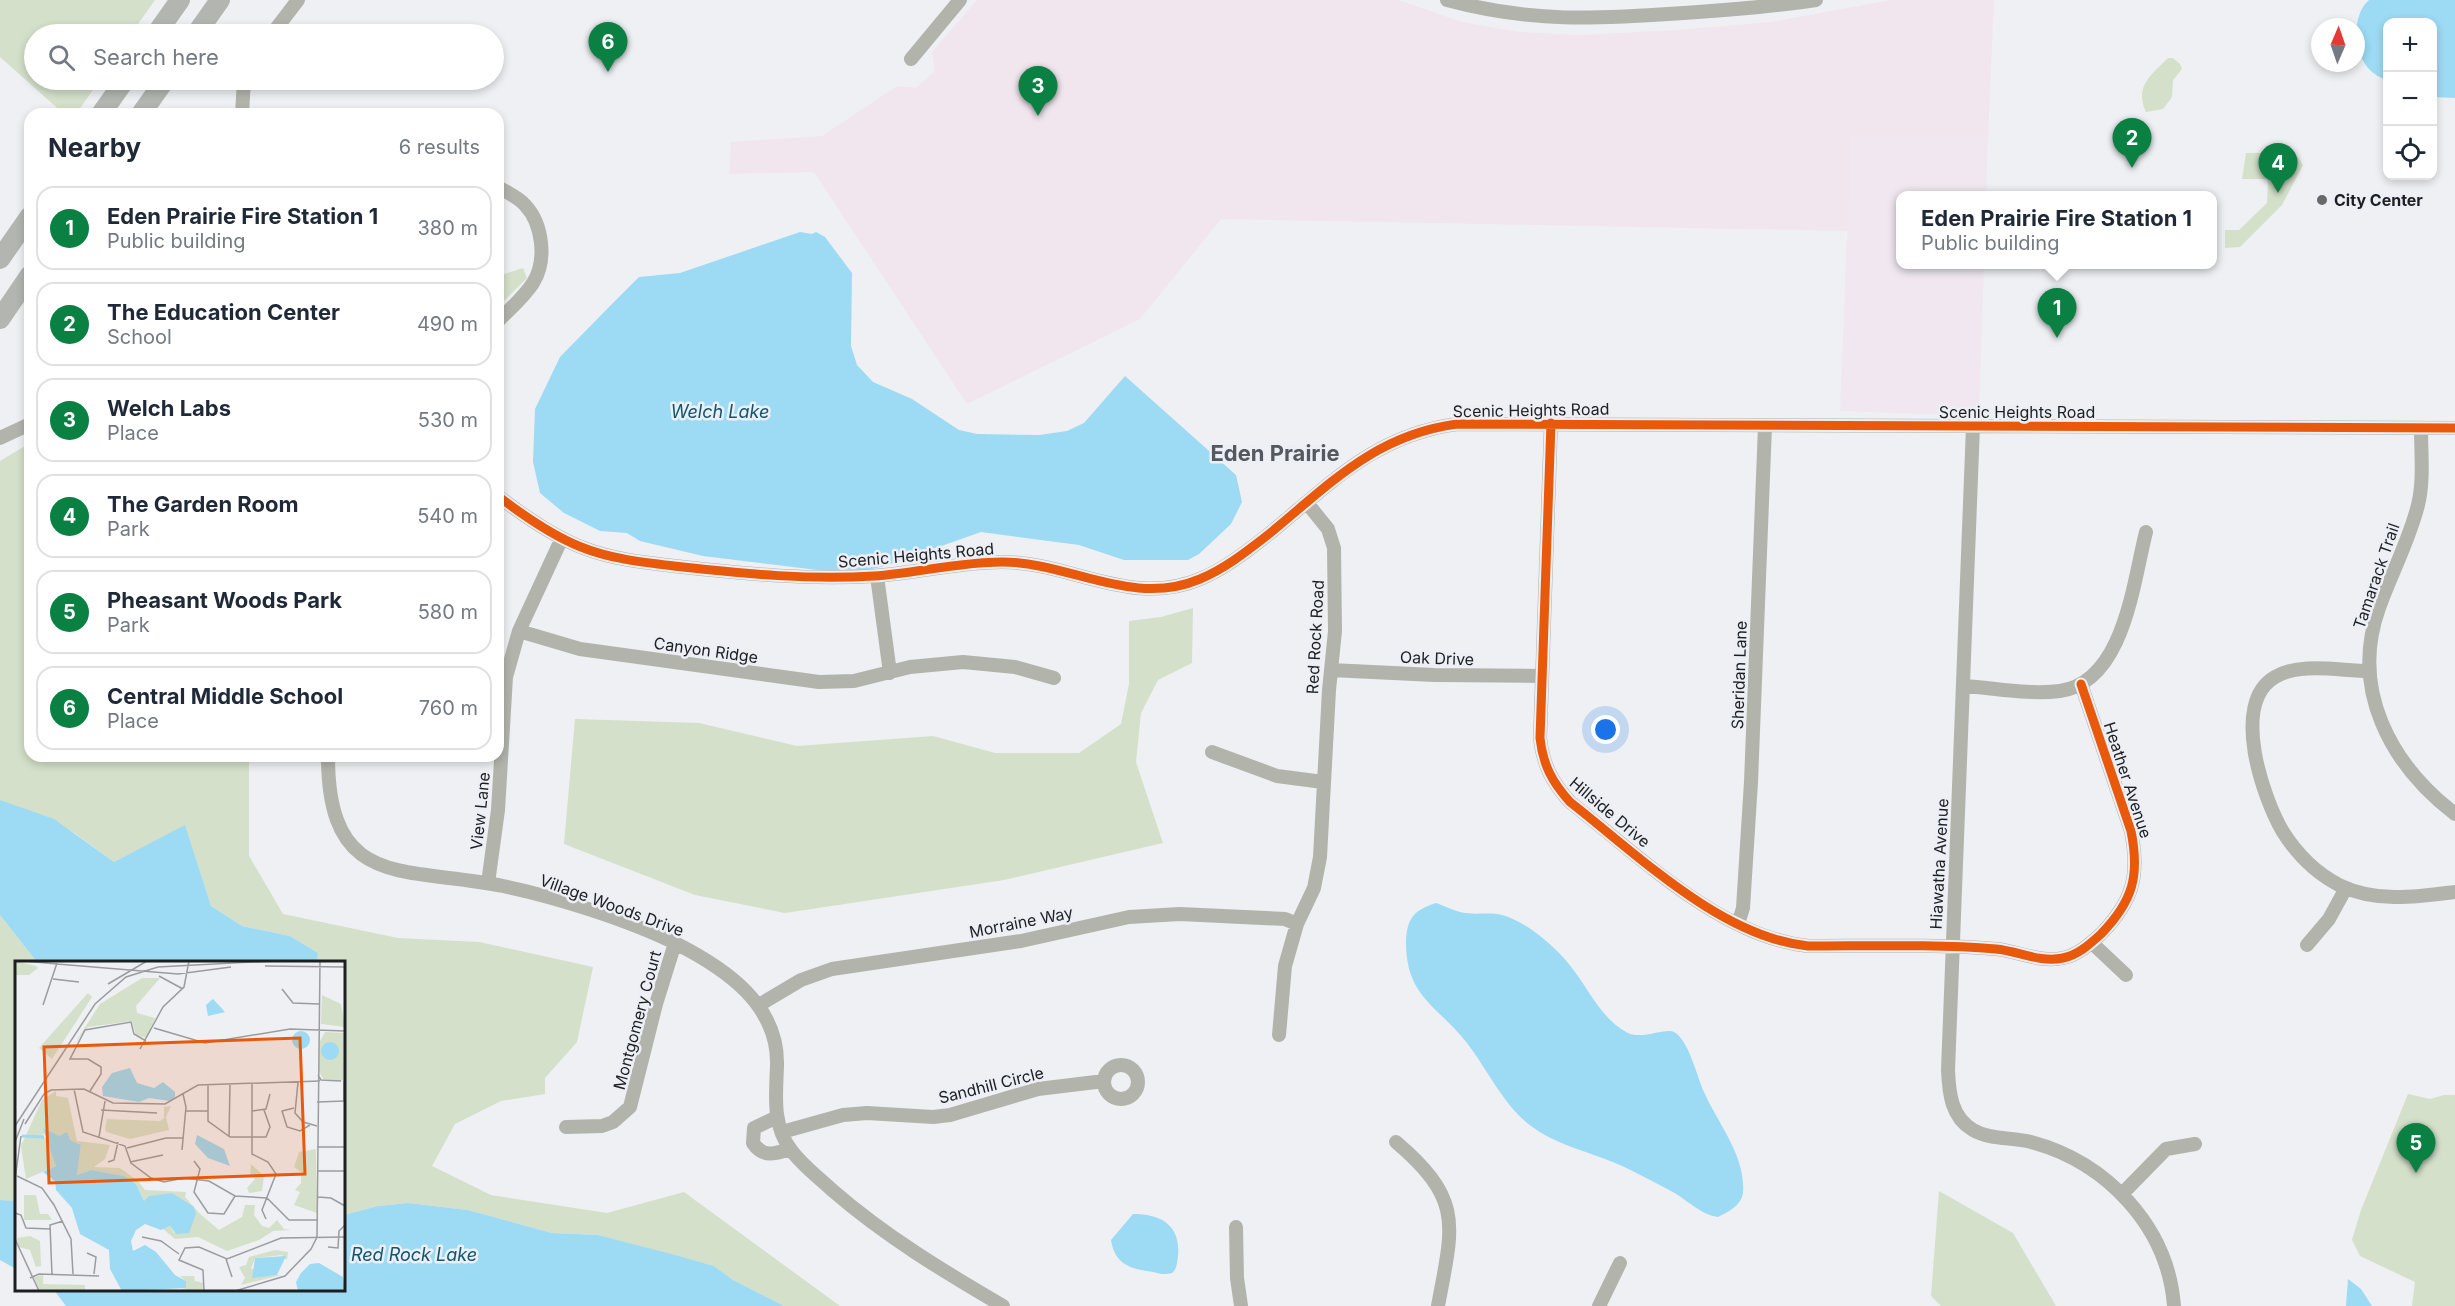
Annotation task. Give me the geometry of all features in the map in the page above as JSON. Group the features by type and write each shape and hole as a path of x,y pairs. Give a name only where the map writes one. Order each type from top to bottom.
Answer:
{"highway":[{"path":"163,24 180,0"},
{"path":"203,24 220,0"},
{"path":"104,108 117,90"},
{"path":"145,108 158,90"},
{"path":"0,259 24,225"},
{"path":"0,319 24,284"}],"street":[{"path":"280,24 298,0"},
{"path":"911,59 960,0"},
{"path":"1447,0 1512,15 1602,19 1733,10 1816,0"},
{"path":"242,108 243,90"},
{"path":"504,191 524,204 531,214 537,224 542,253 534,282 504,314"},
{"name":"Hillside Drive","path":"1551,423 1542,676 1542,754 1550,778 1557,789 1570,802 1687,893 1768,939 1787,944 1952,947"},
{"name":"Scenic Heights Road","path":"504,500 540,527 603,555 759,576 820,579 876,576 1003,562 1040,567 1114,586 1155,589 1198,580 1241,556 1360,459 1413,433 1457,424 2455,428"},
{"name":"Sheridan Lane","path":"1738,924 1743,908 1751,782 1765,426"},
{"name":"Hiawatha Avenue","path":"1973,426 1965,686 1952,947 1948,1089 1956,1113 1973,1131 1985,1135 2029,1141 2057,1150 2082,1162 2122,1194 2145,1222 2158,1248 2169,1275 2174,1306"},
{"path":"0,438 24,427"},
{"name":"Tamarack Trail","path":"2421,428 2418,503 2379,609 2371,640 2369,671 2373,703 2381,725 2396,751 2432,796 2455,813"},
{"name":"Red Rock Road","path":"1279,1035 1285,966 1297,924 1314,888 1320,857 1336,607 1334,548 1328,529 1307,503"},
{"path":"1965,686 2048,692 2070,689 2100,670 2115,647 2146,532"},
{"name":"View Lane","path":"504,710 506,677 519,631 562,538"},
{"path":"876,576 890,673"},
{"name":"Canyon Ridge","path":"519,631 580,649 800,680 836,682 919,666 963,662 1015,667 1054,678"},
{"name":"Oak Drive","path":"1331,669 1542,676"},
{"path":"2369,671 2301,669 2273,678 2262,688 2255,701 2252,716 2253,742 2258,767 2283,831 2297,852 2315,869 2346,888 2378,896 2397,898 2455,892"},
{"name":"Heather Avenue","path":"1952,947 2014,951 2049,959 2065,958 2092,943 2123,909 2135,871 2135,851 2131,831 2081,684"},
{"path":"1212,752 1277,776 1323,782"},
{"name":"Village Woods Drive","path":"328,762 329,799 339,829 340,841 365,856 398,872 488,883 536,893 675,943 735,980 759,1005 771,1027 777,1049 777,1117 790,1149 807,1168 884,1233 1003,1306"},
{"name":"View Lane","path":"488,883 498,810 501,762"},
{"path":"2307,945 2330,919 2346,888"},
{"name":"Morraine Way","path":"759,1005 801,980 832,969 1021,941 1129,917 1180,914 1285,919 1297,924"},
{"name":"Montgomery Court","path":"566,1127 608,1124 624,1116 630,1107 656,1004 675,943"},
{"path":"2092,943 2126,975"},
{"name":"Sandhill Circle","path":"782,1132 843,1115 867,1113 933,1117 1038,1089 1104,1081"},
{"path":"777,1117 754,1128 753,1143 761,1152 768,1154 790,1149"},
{"path":"1396,1142 1424,1166 1434,1179 1448,1211 1449,1244 1438,1306"},
{"path":"2122,1194 2166,1149 2195,1144"},
{"path":"1236,1227 1237,1278 1241,1306"},
{"path":"1599,1306 1620,1263"},
{"path":"973,1306 981,1293"}],"shaded area":[{"path":"977,0 1399,0 1462,22 1520,32 1576,35 1771,22 1891,0 1994,0 1988,138 1851,137 1848,231 1221,219 1140,319 967,404 814,172 729,174 731,142 822,136 897,86 916,88 935,71 932,52"},
{"path":"1851,137 1988,138 1986,191 1896,191 1896,269 1984,269 1979,416 1840,411"}],"green space":[{"path":"0,0 155,0 138,24 24,24 24,78 0,57"},
{"path":"2168,58 2173,58 2182,69 2173,80 2172,97 2163,109 2146,112 2142,95 2143,88 2151,75"},
{"path":"37,90 93,90 80,108 57,108"},
{"path":"2246,153 2285,153 2297,156 2303,165 2282,205 2240,247 2225,248 2225,230 2239,230 2267,203 2268,179 2242,179"},
{"path":"523,268 527,278 504,301 504,274"},
{"path":"24,447 24,762 249,762 249,856 283,914 398,938 479,942 593,967 577,1042 545,1078 545,1094 501,1101 455,1124 432,1166 491,1195 607,1213 684,1192 840,1306 784,1306 733,1280 714,1266 598,1235 552,1233 468,1210 408,1203 378,1206 345,1215 345,961 317,961 318,953 290,936 242,926 211,906 185,826 114,862 73,832 0,800 0,461"},
{"path":"1193,608 1192,663 1158,680 1141,713 1136,762 1163,843 1004,880 785,913 695,895 564,844 575,719 699,723 797,746 933,736 995,753 1079,753 1121,724 1129,684 1129,621 1161,617"},
{"path":"0,915 36,961 15,961 15,1201 0,1200"},
{"path":"2408,1094 2430,1099 2455,1095 2455,1306 2412,1306 2415,1282 2360,1256 2352,1240 2361,1210"},
{"path":"1939,1191 2013,1233 2056,1306 1941,1306 1931,1296"}],"water":[{"path":"2369,0 2455,0 2455,98 2437,97 2437,18 2383,18 2383,79 2365,64 2365,18 2358,18"},
{"name":"Welch Lake","path":"800,232 812,234 816,232 825,237 852,273 851,346 857,365 873,382 912,399 959,430 977,434 1039,435 1067,431 1084,423 1125,376 1236,475 1242,502 1231,524 1199,554 1188,560 1124,560 1079,545 981,532 885,566 850,574 703,556 640,541 627,533 600,531 564,513 540,493 533,462 535,409 560,357 610,306 639,277 680,273"},
{"path":"0,800 54,819 114,862 185,825 211,906 242,926 290,936 318,953 317,961 36,961 0,915"},
{"path":"1436,903 1462,912 1502,915 1520,922 1547,941 1562,956 1608,1018 1617,1026 1632,1034 1645,1035 1670,1031 1679,1036 1688,1051 1704,1092 1736,1153 1743,1179 1742,1198 1737,1205 1718,1217 1705,1213 1671,1191 1630,1170 1549,1137 1521,1118 1504,1098 1467,1043 1425,999 1411,976 1406,942 1410,921 1417,912"},
{"path":"0,1200 15,1201 15,1268 0,1260"},
{"name":"Red Rock Lake","path":"408,1203 468,1210 552,1233 598,1235 714,1266 733,1280 784,1306 66,1306 55,1291 345,1291 345,1215 378,1206"},
{"path":"1133,1214 1160,1219 1172,1229 1178,1245 1178,1256 1176,1268 1172,1273 1160,1274 1131,1267 1116,1255 1111,1240"},
{"path":"2348,1279 2361,1289 2372,1306 2346,1306"}],"cycle path":[{"path":"1551,423 1540,738 1546,765 1553,780 1570,802 1682,890 1712,910 1744,927 1776,939 1808,946 1973,947 2004,950 2046,959 2068,957 2083,949 2112,922 2127,899 2134,875 2135,861 2131,831 2081,684"},
{"path":"504,500 570,542 606,555 644,562 707,570 802,577 874,576 1002,562 1027,564 1125,586 1150,589 1175,587 1219,570 1269,534 1355,464 1402,439 1428,430 1457,424 2455,428"}],"place":[{"name":"Central Middle School","path":"608,72"},
{"name":"Welch Labs","path":"1038,116"},
{"name":"The Education Center","path":"2132,168"},
{"name":"The Garden Room","path":"2278,193"},
{"name":"City Center","path":"2322,200"},
{"name":"Eden Prairie Fire Station 1","path":"2057,338"},
{"name":"Pheasant Woods Park","path":"2416,1173"}],"district":[{"name":"Eden Prairie","path":"1275,453"}]}
